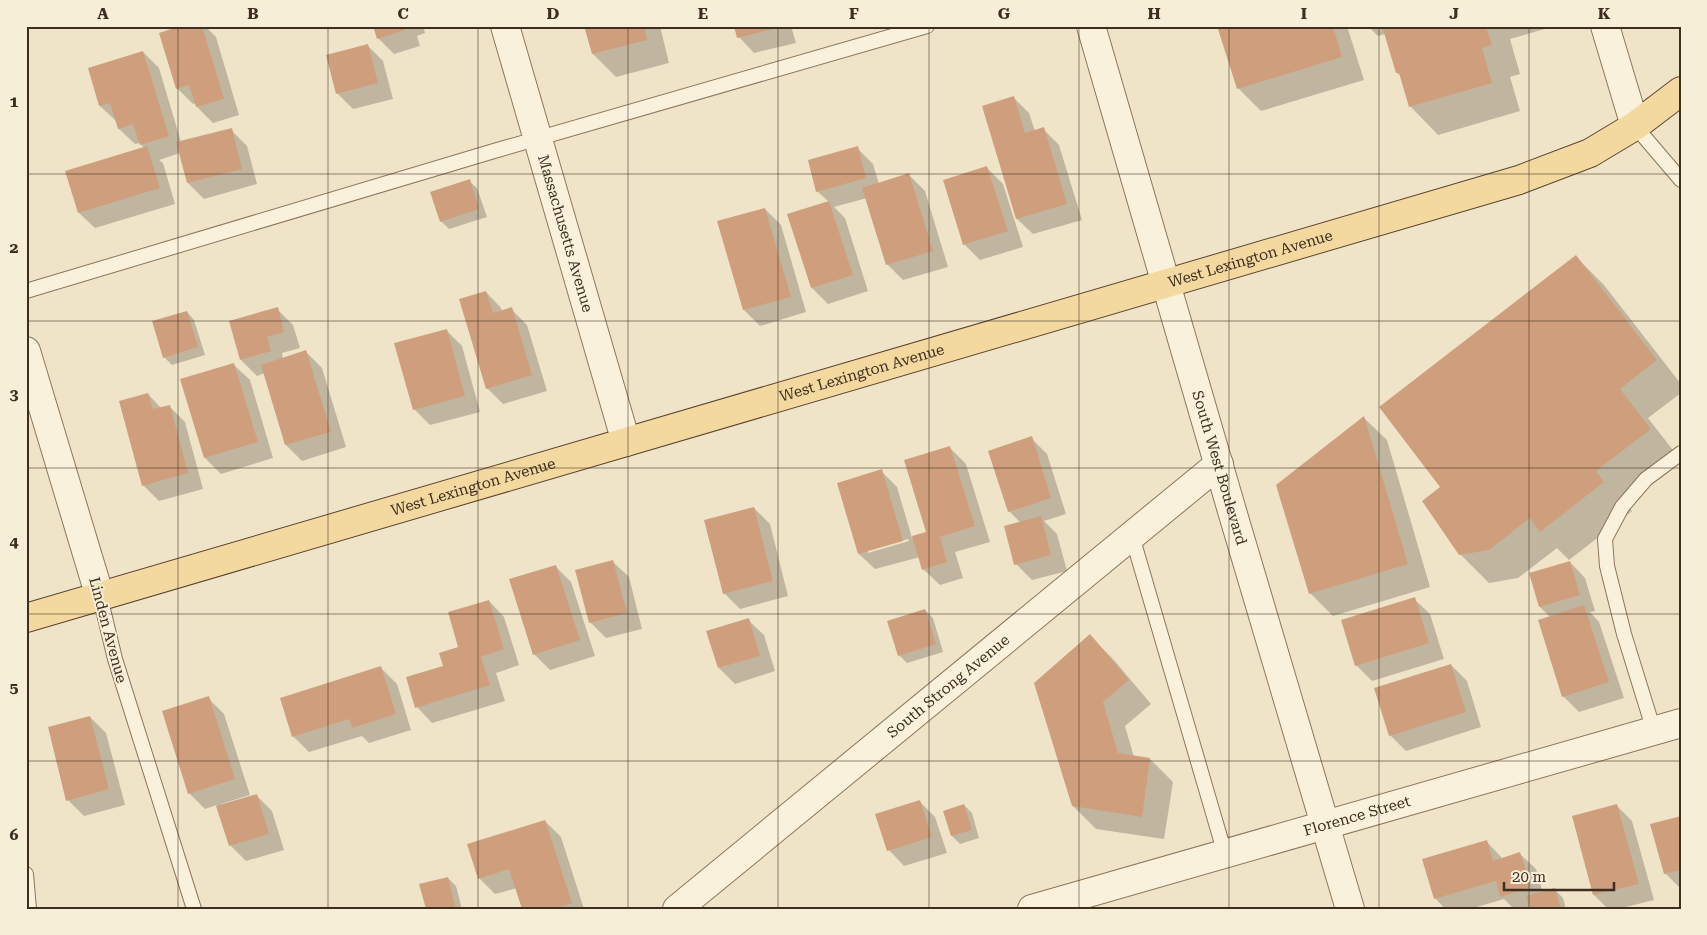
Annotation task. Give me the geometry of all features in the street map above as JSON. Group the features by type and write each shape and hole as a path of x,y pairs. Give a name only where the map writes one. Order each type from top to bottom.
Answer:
{"main road":[{"name":"West Lexington Avenue","path":"26,618 1519,180 1590,153 1635,126 1681,91"}],"street":[{"name":"Massachusetts Avenue","path":"505,26 626,442"},
{"name":"South West Boulevard","path":"1091,26 1164,283 1220,464 1350,909"},
{"path":"1605,26 1635,126"},
{"name":"Linden Avenue","path":"26,351 100,597"},
{"name":"South Strong Avenue","path":"677,909 1220,464"},
{"name":"Florence Street","path":"1032,909 1681,723"}],"lane":[{"path":"26,292 538,139 928,26"},
{"path":"1635,126 1681,180"},
{"path":"1654,731 1624,634 1609,574 1605,539 1622,507 1646,479 1681,453"},
{"path":"1132,536 1225,854"},
{"name":"Linden Avenue","path":"100,597 115,659 194,909"},
{"path":"26,874 29,909"}],"building":[{"path":"180,26 202,26 224,99 196,107 189,85 176,89 159,33"},
{"path":"373,26 404,26 405,30 377,39"},
{"path":"584,26 644,26 647,40 592,54"},
{"path":"734,26 781,26 781,27 737,38"},
{"path":"1217,26 1333,26 1342,57 1237,89"},
{"path":"1382,26 1486,26 1492,45 1482,48 1492,83 1409,107 1399,73 1396,73"},
{"path":"368,44 378,83 336,94 326,55"},
{"path":"143,51 169,136 140,145 133,124 118,129 110,103 99,106 88,68"},
{"path":"1014,96 1025,133 1044,127 1067,204 1016,219 982,106"},
{"path":"232,128 242,169 187,183 176,142"},
{"path":"147,146 160,188 78,213 65,171"},
{"path":"858,146 866,178 816,192 808,160"},
{"path":"987,166 1008,231 963,245 943,180"},
{"path":"909,173 933,251 886,265 862,188"},
{"path":"470,179 479,209 440,222 430,192"},
{"path":"829,201 853,275 811,288 787,214"},
{"path":"765,208 791,297 743,310 717,221"},
{"path":"1576,255 1657,360 1620,389 1651,429 1596,471 1604,482 1540,532 1530,518 1489,550 1459,555 1422,501 1440,487 1379,407"},
{"path":"486,291 493,313 512,307 532,375 486,389 459,299"},
{"path":"278,307 284,332 267,337 271,351 240,360 229,321"},
{"path":"187,311 198,347 163,358 152,321"},
{"path":"447,329 465,396 413,410 394,343"},
{"path":"306,350 331,432 285,445 261,365"},
{"path":"234,363 258,442 204,458 180,379"},
{"path":"148,393 153,409 170,405 188,473 142,486 119,401"},
{"path":"1364,416 1408,564 1309,594 1276,485"},
{"path":"1032,436 1051,498 1008,512 988,451"},
{"path":"950,446 975,526 940,537 947,562 922,570 912,536 926,532 904,460"},
{"path":"882,469 903,541 858,554 837,483"},
{"path":"754,507 773,581 723,594 704,520"},
{"path":"1041,516 1051,555 1014,565 1004,526"},
{"path":"613,560 627,613 589,623 575,570"},
{"path":"1570,561 1580,595 1539,607 1529,573"},
{"path":"556,565 580,640 533,655 509,579"},
{"path":"1415,597 1429,643 1355,666 1341,620"},
{"path":"489,600 504,649 481,657 490,685 415,708 406,677 443,666 439,653 458,647 448,612"},
{"path":"1584,605 1609,682 1562,697 1538,620"},
{"path":"925,609 936,644 898,656 887,621"},
{"path":"749,618 760,656 718,668 706,631"},
{"path":"1090,634 1129,680 1103,702 1118,753 1150,758 1142,817 1072,806 1034,683"},
{"path":"1451,664 1466,712 1389,736 1374,688"},
{"path":"381,666 396,714 352,728 349,719 292,737 280,698"},
{"path":"209,696 235,779 188,794 162,711"},
{"path":"90,716 109,789 66,801 48,727"},
{"path":"257,794 269,834 229,846 216,806"},
{"path":"920,800 932,837 887,851 875,814"},
{"path":"964,804 972,830 951,836 943,811"},
{"path":"1617,804 1639,884 1593,895 1572,816"},
{"path":"1681,816 1681,870 1664,874 1650,824"},
{"path":"545,820 572,903 554,909 522,909 509,869 478,879 467,844"},
{"path":"1487,840 1493,861 1520,852 1531,887 1500,897 1496,881 1434,899 1422,859"},
{"path":"448,877 456,909 426,909 419,884"},
{"path":"1555,888 1561,909 1530,909 1526,896"}]}
